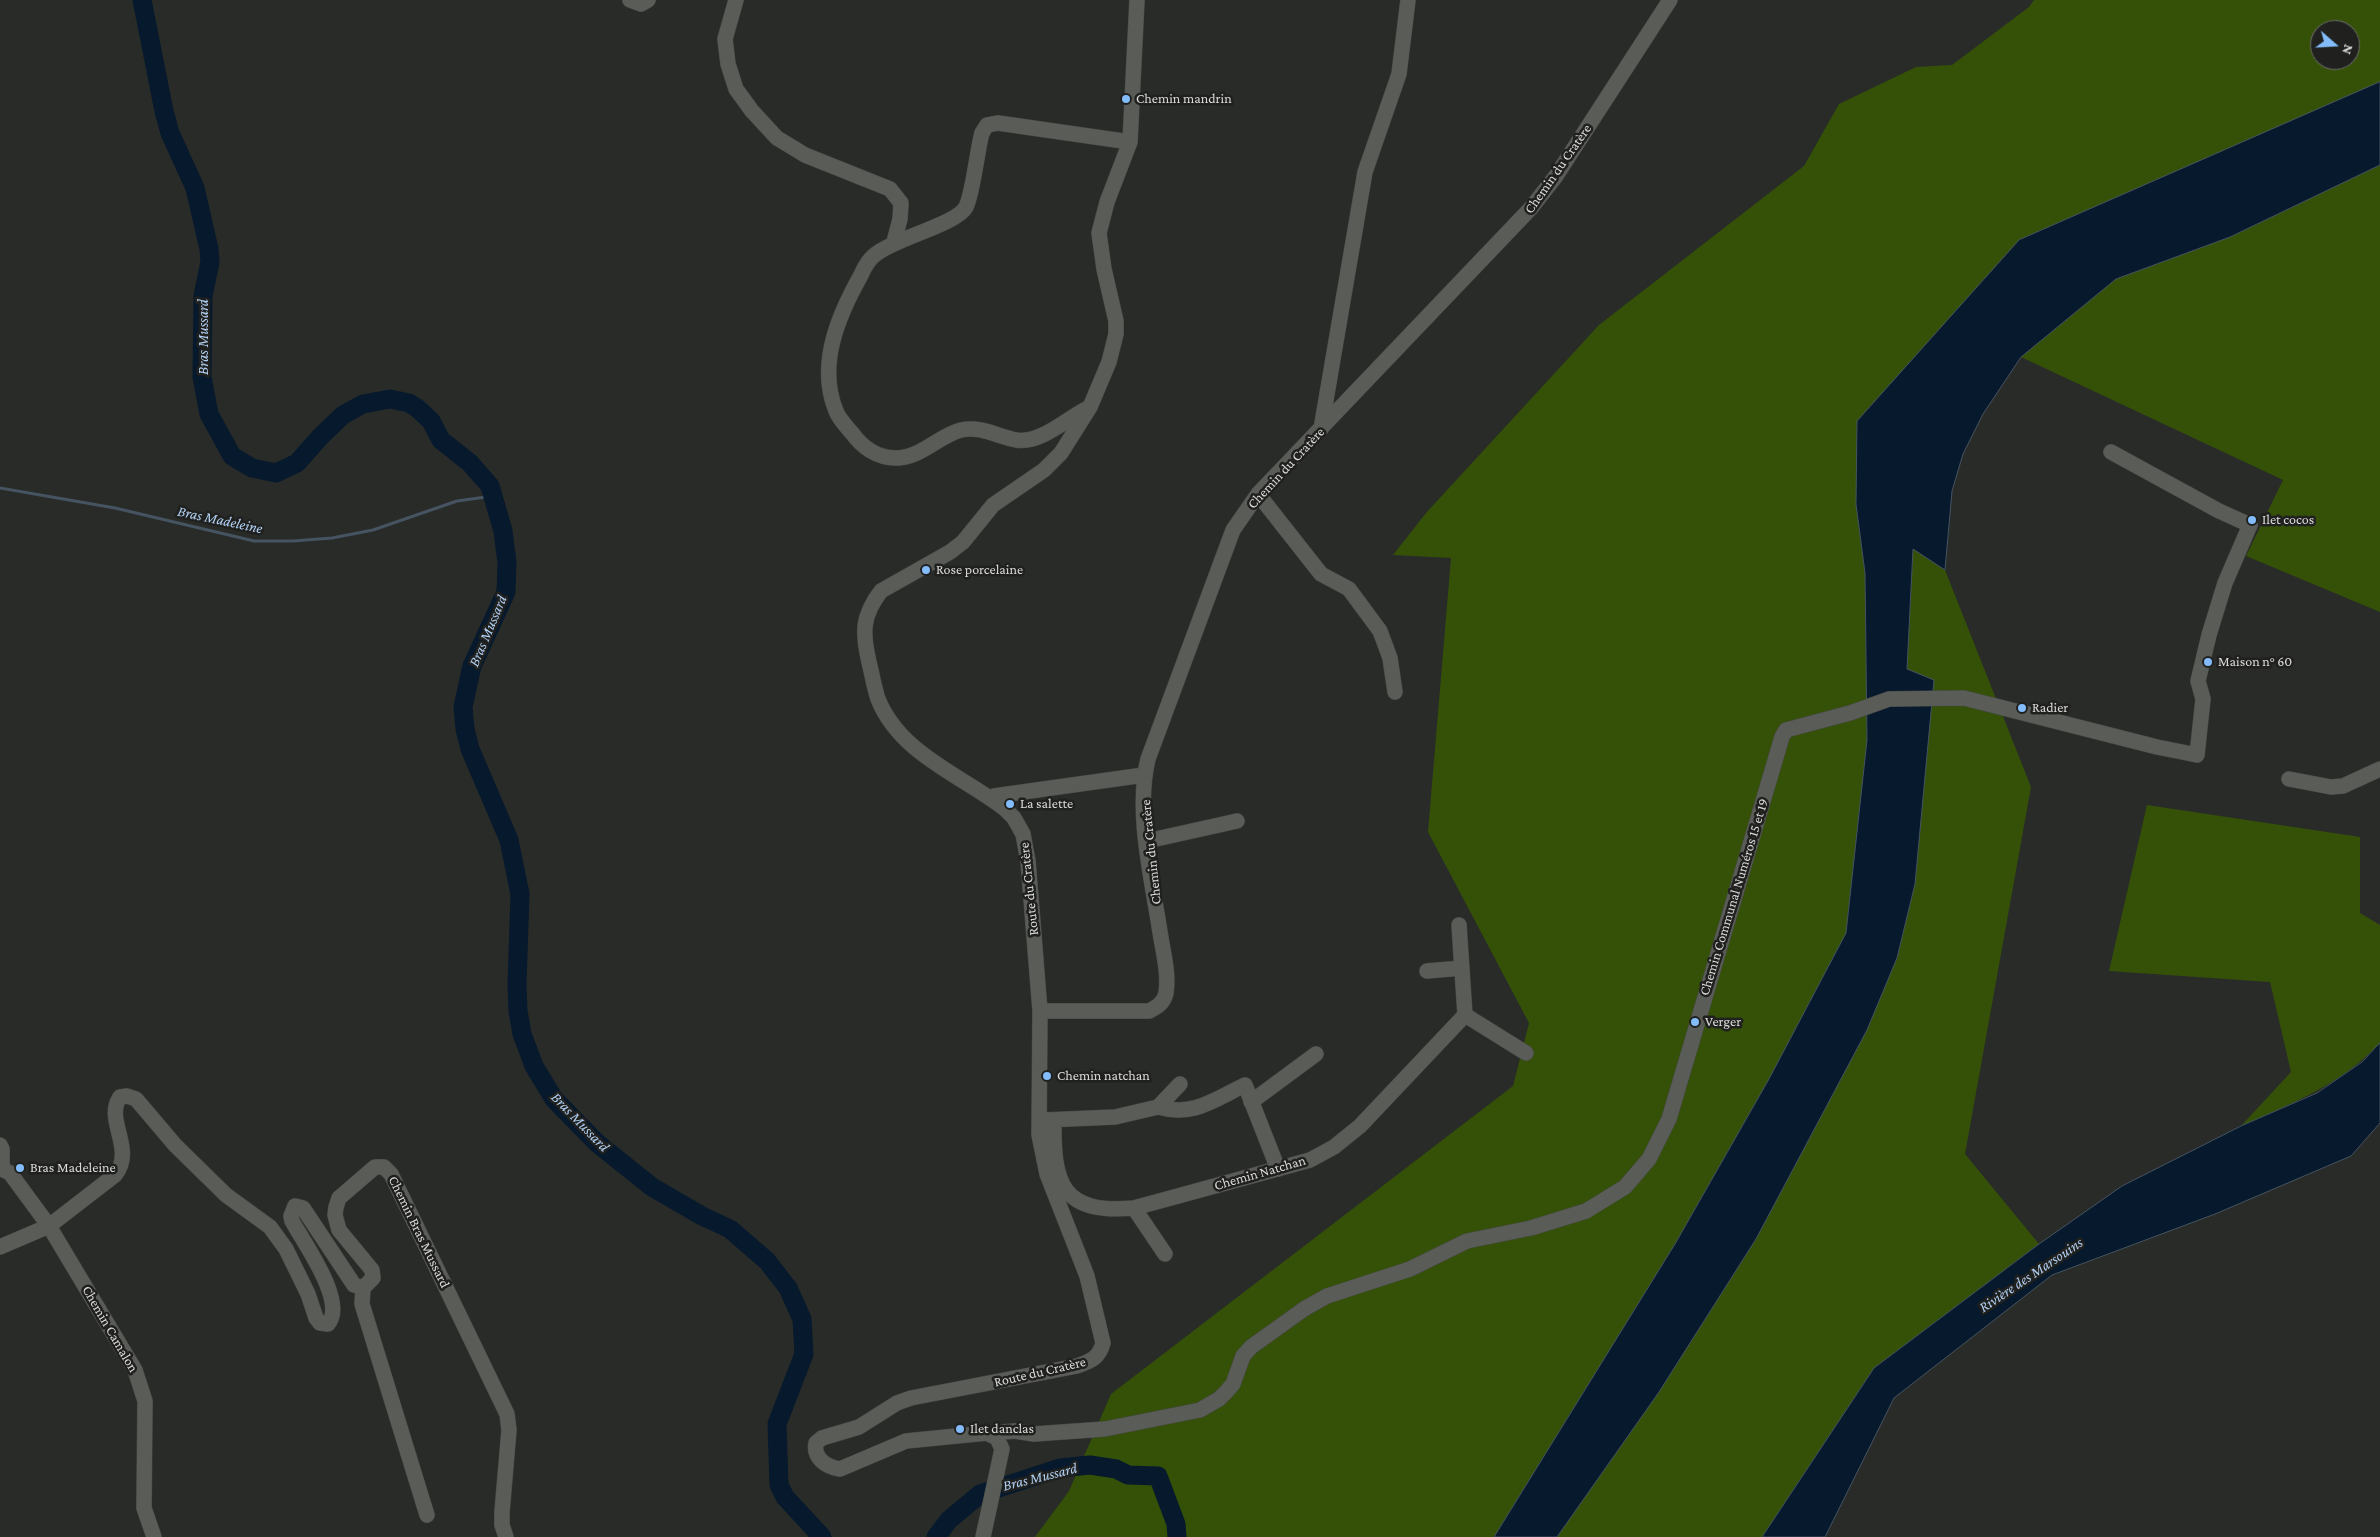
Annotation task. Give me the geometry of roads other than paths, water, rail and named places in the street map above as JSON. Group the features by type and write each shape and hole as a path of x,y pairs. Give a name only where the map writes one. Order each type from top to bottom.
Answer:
{"street":[{"path":"630,0 641,4 648,0"},
{"path":"736,0 725,39 728,64 736,88 752,111 777,138 806,155 890,189 901,203 900,219 894,242"},
{"name":"Route du Cratère","path":"997,1438 987,1433 906,1441 840,1469 830,1466 817,1457 814,1450 816,1443 822,1438 867,1424 897,1403 911,1398 1077,1366 1096,1358 1101,1352 1102,1337 1087,1276 1047,1174 1039,1135 1046,1120 1040,1011 1028,862 1023,834 1014,818 991,799 930,760 901,735 888,718 878,698 863,636 865,623 874,600 881,591 957,547 971,535 993,505 1044,470 1061,454 1090,407 1109,362 1116,334 1116,321 1104,269 1099,233 1102,217 1130,142 1138,0"},
{"path":"1321,429 1365,172 1399,74 1408,0"},
{"name":"Chemin du Cratère","path":"1040,1011 1149,1012 1159,1006 1166,995 1166,969 1147,841 1144,775 1148,759 1234,530 1258,494 1531,208 1556,176 1670,0"},
{"path":"1090,407 1074,414 1051,431 1034,439 1017,440 985,429 960,430 909,457 894,458 876,454 859,443 837,413 830,392 828,365 832,341 861,273 875,254 894,242 957,217 966,207 982,133 988,125 998,123 1130,142"},
{"name":"Chemin Communal Numéros 15 et 19","path":"997,1438 1003,1432 1009,1431 1044,1434 1105,1429 1200,1410 1219,1399 1233,1384 1244,1356 1251,1347 1304,1309 1326,1296 1410,1269 1467,1241 1531,1228 1586,1211 1625,1187 1649,1159 1670,1119 1776,756 1786,730 1850,713 1889,699 1942,700 1964,698 2156,747 2197,755 2203,699 2198,680 2225,583 2250,525 2219,512 2111,452"},
{"path":"1258,494 1321,574 1349,589 1380,631 1390,658 1395,692"},
{"path":"2290,779 2331,787 2343,786 2380,769"},
{"path":"991,799 994,796 1144,775"},
{"path":"1147,841 1237,821"},
{"path":"1459,925 1465,1015 1526,1052"},
{"path":"1427,971 1462,968"},
{"name":"Chemin Natchan","path":"1046,1120 1059,1176 1076,1200 1091,1207 1110,1210 1134,1208 1310,1160 1334,1147 1360,1126 1465,1015"},
{"path":"1251,1102 1316,1054"},
{"path":"1158,1107 1180,1084"},
{"path":"1046,1120 1115,1118 1158,1107 1181,1112 1192,1110 1245,1085 1278,1169"},
{"path":"0,1247 49,1226 115,1175 120,1169 123,1151 116,1104 120,1097 127,1096 136,1099 175,1145 226,1195 270,1227 286,1249 308,1294 316,1318 320,1323 328,1324 333,1318 334,1308 325,1278 292,1222 291,1216 295,1206 303,1208 354,1285 363,1288"},
{"name":"Chemin Camalon","path":"0,1145 2,1149 1,1168 10,1173 49,1226 135,1370 141,1385 145,1401 144,1508 154,1537"},
{"name":"Chemin Bras Mussard","path":"427,1515 362,1304 363,1288 373,1278 372,1270 340,1230 335,1215 339,1198 369,1170 381,1166 391,1174 507,1414 509,1430 502,1512 502,1525 506,1537"},
{"path":"1134,1208 1165,1254"},
{"path":"984,1532 1002,1449 997,1438"}],"water":[{"path":"2380,82 2380,165 2230,237 2116,279 2021,357 1983,414 1963,454 1952,491 1945,570 1913,549 1907,669 1934,680 1915,884 1897,958 1867,1030 1756,1239 1659,1392 1557,1537 1494,1537 1675,1244 1769,1079 1846,933 1867,740 1865,573 1856,504 1857,421 2019,240"},
{"name":"Rivière des Marsouins","path":"2380,1043 2380,1123 2351,1156 2215,1214 2052,1275 1894,1398 1825,1537 1762,1537 1874,1368 2039,1244 2122,1186 2241,1126 2317,1093 2362,1062"}],"waterway":[{"name":"Bras Mussard","path":"142,0 164,111 170,133 195,188 209,249 210,262 203,296 202,377 209,414 232,456 252,468 276,473 297,463 343,415 363,404 390,399 409,403 417,408 431,421 441,440 470,463 490,486 503,531 507,563 506,592 472,666 463,707 465,729 470,749 509,840 520,894 517,984 518,1011 522,1034 534,1066 554,1099 597,1143 652,1187 702,1216 730,1229 767,1261 788,1288 802,1319 804,1354 777,1424 779,1485 785,1497 822,1537"},
{"name":"Bras Madeleine","path":"0,488 115,508 254,541 332,538 373,530 457,501 493,496"},
{"name":"Bras Mussard","path":"936,1537 949,1520 980,1494 1060,1468 1090,1465 1116,1469 1128,1475 1158,1476 1176,1524 1177,1537"}],"place":[{"name":"Chemin mandrin","path":"1126,99"},
{"name":"Ilet cocos","path":"2252,520"},
{"name":"Rose porcelaine","path":"926,570"},
{"name":"Maison n° 60","path":"2208,662"},
{"name":"Radier","path":"2022,708"},
{"name":"La salette","path":"1010,804"},
{"name":"Verger","path":"1695,1022"},
{"name":"Chemin natchan","path":"1047,1076"},
{"name":"Bras Madeleine","path":"20,1168"},
{"name":"Ilet danclas","path":"960,1429"}]}
